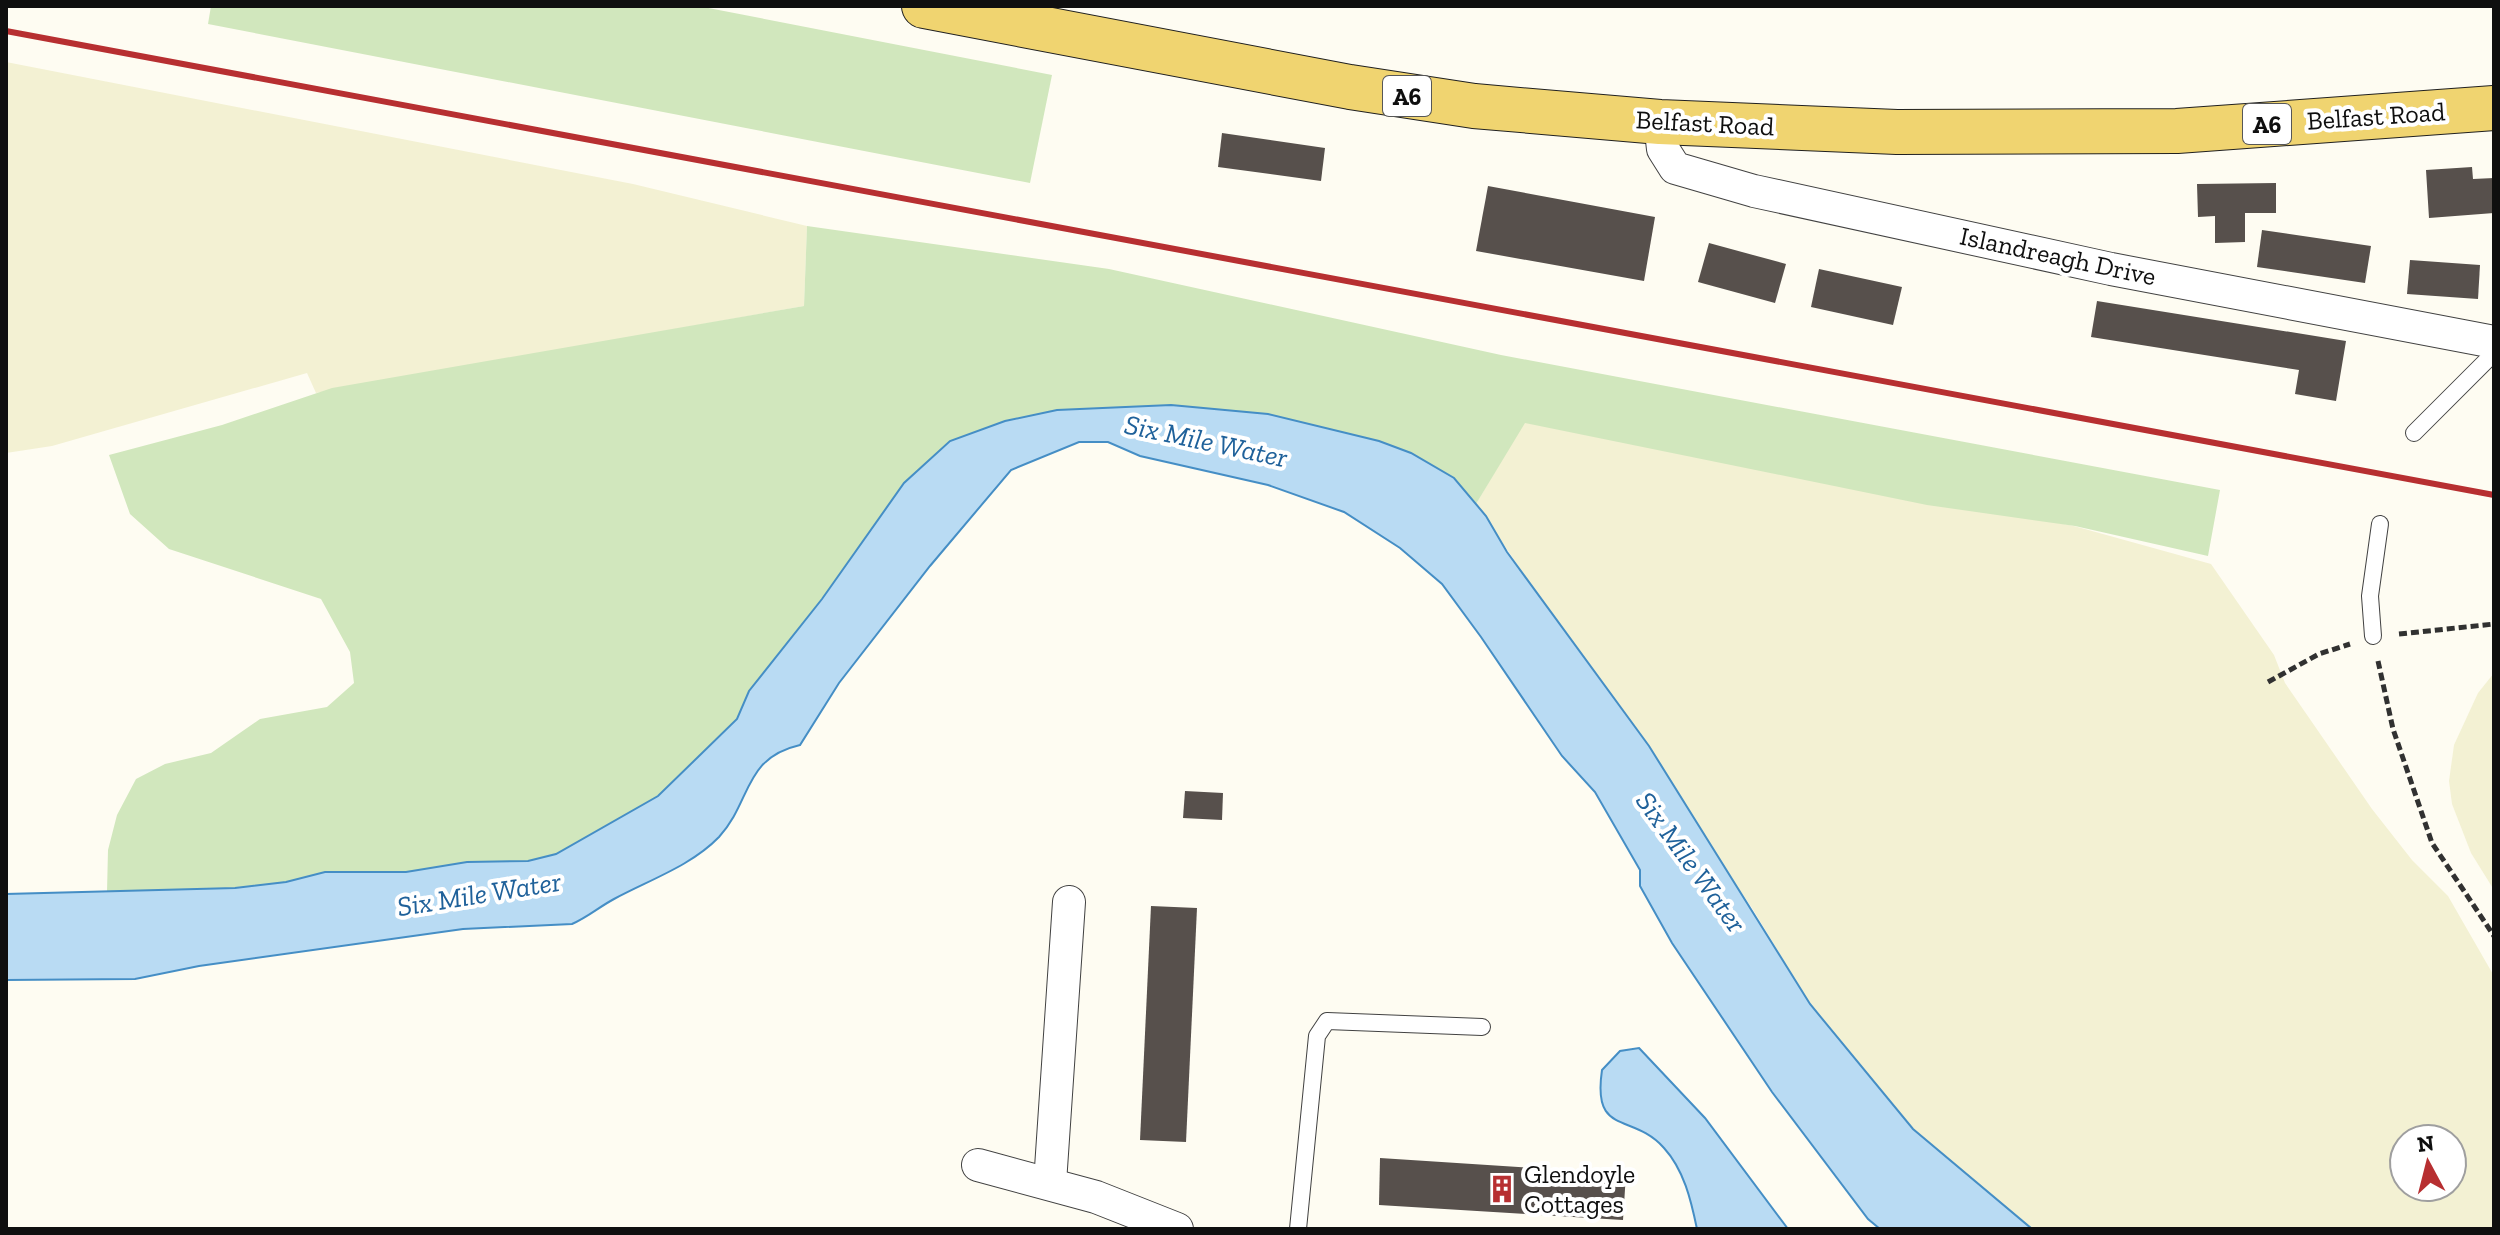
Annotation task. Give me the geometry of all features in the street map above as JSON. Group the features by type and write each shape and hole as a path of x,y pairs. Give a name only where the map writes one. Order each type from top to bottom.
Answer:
{"main road":[{"name":"Belfast Road","path":"924,6 1350,87 1474,106 1660,122 1897,132 2177,131 2494,108"}],"street":[{"name":"Islandreagh Drive","path":"1660,122 1663,149 1675,168 1754,191 2111,269 2494,342"},
{"path":"1050,1183 1069,902"},
{"path":"978,1165 1050,1183 1177,1229"}],"lane":[{"path":"2414,433 2494,353"},
{"path":"2373,636 2370,596 2380,524"},
{"path":"1298,1229 1317,1036 1327,1021 1482,1027"}],"path":[{"path":"2373,636 2393,729 2432,843 2494,936"}],"shaded area":[{"path":"6,62 633,184 807,226 804,306 316,393 307,373 52,446 6,453"},
{"path":"1524,422 2074,526 2211,564 2274,655 2285,683 2372,809 2412,860 2448,896 2494,976 2494,1229 2032,1229 1913,1129 1810,1004 1752,908 1476,504"},
{"path":"2494,673 2494,890 2471,853 2452,804 2449,781 2454,745 2478,693"}],"green space":[{"path":"211,6 698,6 1052,75 1030,183 208,24"},
{"path":"807,226 1109,269 1501,355 2220,490 2208,556 2075,526 1927,505 1525,423 1476,504 1455,482 1432,466 1379,441 950,441 904,483 822,599 749,691 738,719 658,796 556,854 528,861 467,862 406,872 325,872 286,882 235,888 107,892 108,850 117,815 136,779 165,764 211,753 260,719 327,707 354,683 350,652 321,599 169,549 130,514 109,455 222,425 332,388 804,306"}],"water":[{"name":"Six Mile Water","path":"1171,405 1268,414 1379,441 1411,453 1454,478 1486,516 1507,552 1649,746 1810,1004 1913,1129 2032,1229 1880,1229 1868,1219 1772,1092 1672,943 1640,886 1640,870 1595,792 1562,756 1442,584 1400,548 1344,512 1268,485 1140,456 1108,442 1079,442 1011,470 930,566 839,683 800,745 782,751 758,770 730,823 719,837 683,864 572,924 463,929 199,966 135,979 6,980 6,894 235,888 286,882 325,872 406,872 467,862 528,861 556,854 658,796 737,719 749,691 822,599 904,483 950,441 1005,421 1057,410"},
{"path":"1639,1048 1705,1118 1788,1229 1697,1229 1686,1186 1671,1157 1652,1137 1617,1121 1603,1105 1600,1091 1602,1070 1620,1051"}],"building":[{"path":"1222,133 1325,148 1321,181 1218,167"},
{"path":"2472,167 2473,179 2494,178 2494,213 2429,218 2426,170"},
{"path":"2276,183 2276,213 2245,213 2245,242 2215,243 2215,216 2198,217 2197,184"},
{"path":"1488,186 1655,217 1644,281 1476,251"},
{"path":"2262,230 2371,246 2365,283 2257,267"},
{"path":"1709,243 1786,264 1775,303 1698,282"},
{"path":"2410,260 2480,265 2478,299 2407,294"},
{"path":"1819,269 1902,287 1893,325 1811,307"},
{"path":"2097,301 2346,341 2336,401 2295,394 2299,370 2091,337"},
{"path":"1185,791 1223,793 1222,820 1183,818"},
{"path":"1151,906 1197,908 1186,1142 1140,1140"},
{"name":"Glendoyle Cottages","path":"1380,1158 1626,1174 1623,1220 1379,1205"}],"railway":[{"path":"6,31 2494,495"}],"place":[{"name":"Glendoyle Cottages","path":"1502,1189"}]}
